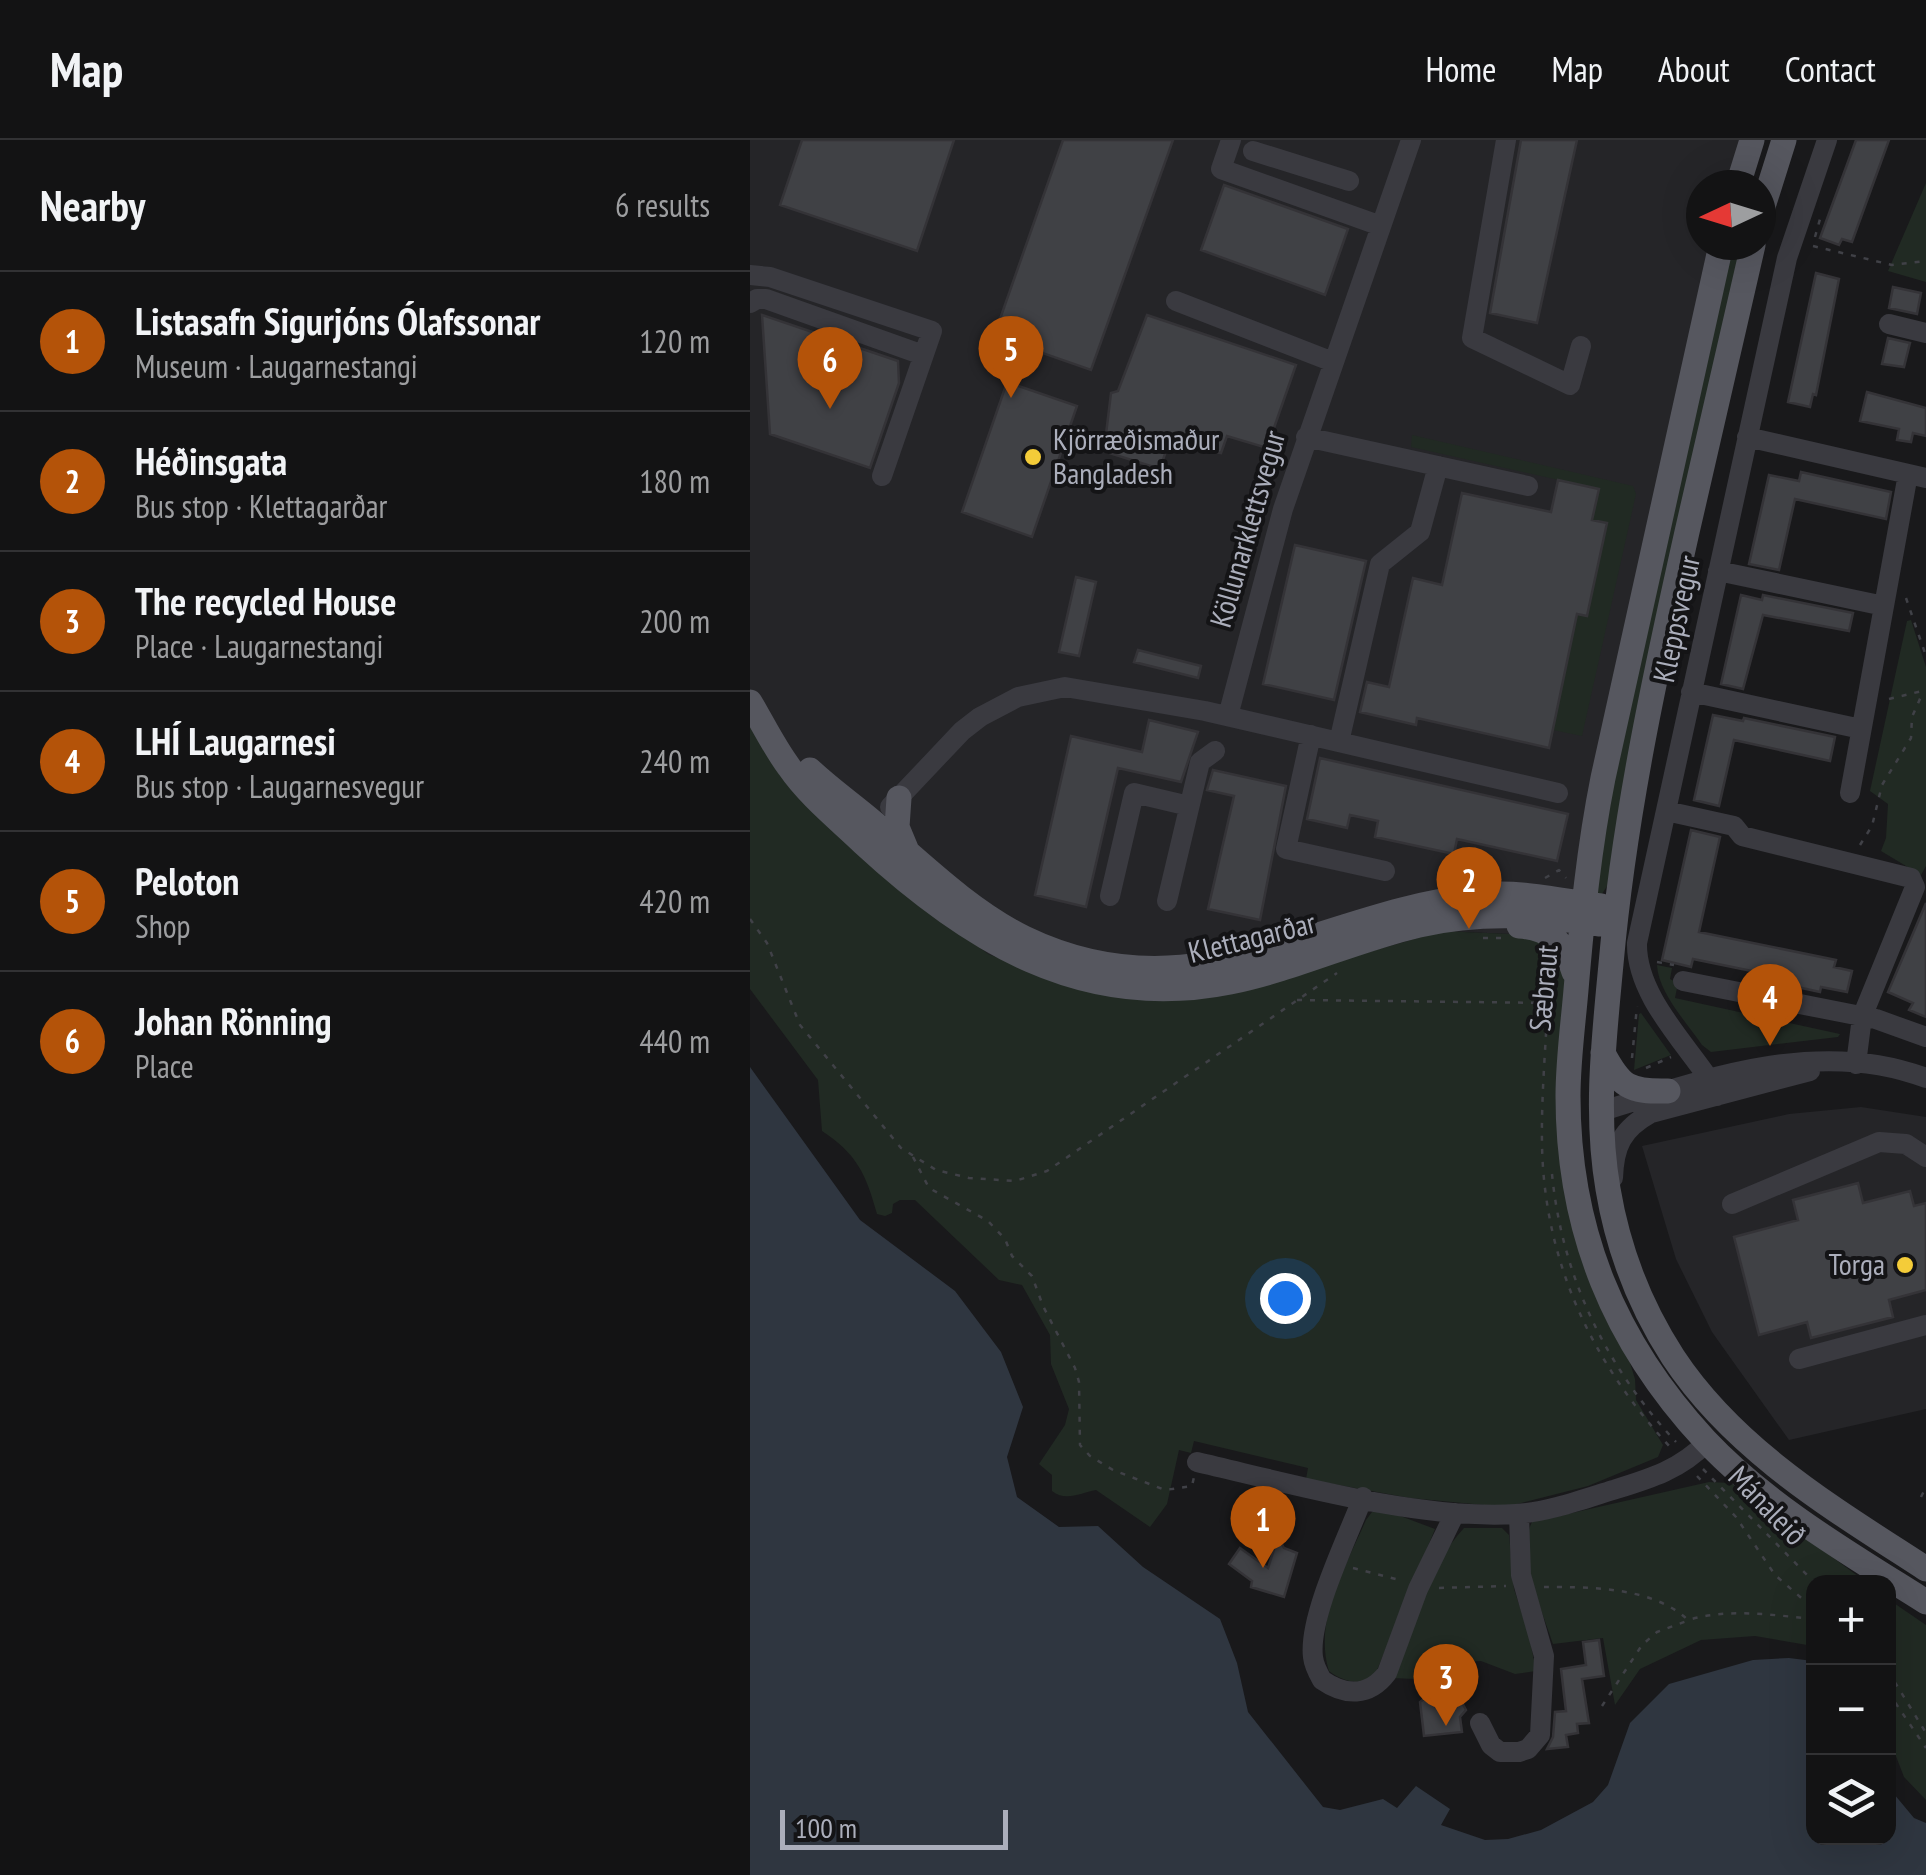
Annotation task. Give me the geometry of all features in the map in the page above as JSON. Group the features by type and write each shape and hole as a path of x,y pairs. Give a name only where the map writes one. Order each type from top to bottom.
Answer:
{"main road":[{"path":"1743,170 1752,140"},
{"path":"1775,170 1784,140"},
{"name":"Sæbraut","path":"1718,260 1595,817 1568,1095 1578,1209 1592,1260 1646,1367 1699,1450 1926,1602"},
{"path":"1750,260 1647,715 1624,836 1600,1112 1612,1210 1621,1253 1654,1326 1698,1391 1763,1457 1926,1569"},
{"name":"Klettagarðar","path":"755,711 790,769 867,831 945,910 1004,948 1045,968 1114,986 1170,990 1231,982 1420,925 1462,928 1523,914 1616,917"},
{"path":"899,798 897,827 909,855"},
{"path":"1538,886 1568,876 1578,864 1595,817"},
{"name":"Klettagarðar","path":"867,831 909,855 1022,937 1068,955 1138,968 1183,969 1225,964 1403,909 1538,886 1583,913"},
{"path":"1462,928 1535,927 1567,950 1577,980"},
{"path":"1603,1053 1616,1077 1628,1088 1668,1091"},
{"path":"1569,1140 1584,1121 1600,1112"}],"street":[{"path":"1230,140 1220,169 1381,226"},
{"name":"Köllunarklettsvegur","path":"1228,716 1263,573 1306,437 1411,140"},
{"path":"1506,140 1472,338 1570,386 1582,346"},
{"path":"1776,200 1794,140"},
{"name":"Kleppsvegur","path":"1712,1087 1646,987 1636,959 1636,943 1787,258 1827,140"},
{"path":"1244,177 1255,146 1349,180"},
{"path":"750,275 770,278 932,331 882,476"},
{"path":"750,303 766,299 924,355"},
{"path":"1176,301 1333,362"},
{"path":"1889,324 1926,333"},
{"path":"1747,436 1917,476 1886,597 1850,794"},
{"path":"1306,437 1528,486"},
{"path":"1339,742 1380,564 1420,532 1438,466"},
{"path":"1718,571 1886,597"},
{"path":"867,831 962,731 999,705 1018,697 1103,682 1228,716 1558,793"},
{"path":"1692,692 1861,729"},
{"path":"1311,735 1286,849 1384,871"},
{"path":"1167,901 1200,762 1215,751"},
{"path":"1110,896 1134,794 1189,806"},
{"path":"1666,810 1734,826 1742,836 1911,878 1916,887 1862,1016 1852,1064"},
{"path":"1682,981 1862,1016 1926,1037"},
{"path":"1612,1210 1614,1161 1624,1130 1712,1087 1794,1062 1852,1064 1926,1078"},
{"path":"1600,1112 1668,1091 1712,1087"},
{"path":"1732,1204 1879,1142 1897,1142 1924,1151"},
{"path":"1798,1359 1926,1325"},
{"path":"1197,1462 1455,1513 1519,1514 1660,1475 1699,1450"},
{"path":"1363,1497 1318,1618 1313,1655 1322,1680 1356,1693 1378,1684 1387,1674 1418,1589 1455,1513"},
{"path":"1480,1722 1492,1746 1500,1752 1519,1752 1540,1735 1544,1656 1518,1554 1519,1514"},
{"path":"1876,1571 1926,1612"}],"path":[{"path":"1813,246 1892,265 1926,261"},
{"path":"1886,597 1908,600 1926,656"},
{"path":"1889,699 1925,691"},
{"path":"1850,862 1872,826 1882,785 1911,738 1912,717 1925,691"},
{"path":"1538,886 1559,870 1563,874"},
{"path":"750,919 767,943 800,1025 902,1148 936,1170 969,1178 1015,1181 1047,1172 1343,969"},
{"path":"1462,928 1515,938"},
{"path":"1295,1000 1555,1004"},
{"path":"1632,1056 1638,1001"},
{"path":"1647,1068 1677,1055"},
{"path":"913,1156 929,1188 988,1221 1004,1239 1012,1256 1032,1276 1075,1368 1079,1382 1080,1445 1090,1456 1113,1470 1172,1490 1192,1486 1197,1462"},
{"name":"Mánaleið","path":"1699,1450 1808,1575"},
{"path":"1920,1497 1926,1488"},
{"path":"1338,1564 1418,1589 1565,1587 1650,1597 1668,1603 1688,1620"},
{"path":"1602,1706 1642,1645 1657,1632 1705,1615 1806,1619"},
{"path":"1896,1683 1926,1733"},
{"path":"1896,1704 1926,1748"}],"shaded area":[{"path":"750,140 1760,140 1751,170 1686,170 1686,260 1726,260 1589,943 1531,935 1443,931 1084,991 988,954 865,860 750,725"},
{"path":"1926,183 1926,282 1888,271"},
{"path":"1726,260 1740,260 1611,880 1600,897 1593,891 1601,828"},
{"path":"1412,435 1633,486 1636,494 1582,736 1553,730 1577,614 1587,616 1607,524 1577,516 1578,509 1594,512 1599,489 1411,447"},
{"path":"1911,620 1926,667 1926,866 1921,875 1881,851 1886,838 1888,804 1870,791 1907,621"},
{"path":"750,725 865,860 988,954 1084,991 1358,955 1443,931 1532,935 1549,942 1566,969 1561,1140 1635,1379 1636,1400 1663,1445 1658,1457 1588,1486 1505,1507 1410,1498 1306,1479 1308,1468 1194,1441 1191,1453 1179,1450 1167,1504 1150,1527 1096,1490 1068,1496 1052,1491 1052,1475 1039,1464 1065,1425 1069,1409 1051,1364 1050,1335 1022,1285 999,1280 915,1200 900,1200 893,1204 892,1213 877,1214 858,1166 844,1148 822,1131 818,1080 750,989"},
{"path":"1657,965 1672,968 1670,979 1678,983 1675,998 1840,1034 1711,1052 1681,1017 1668,996"},
{"path":"1639,1014 1671,1055 1634,1070"},
{"path":"750,1067 860,1220 955,1291 1001,1352 1023,1407 1007,1457 1017,1497 1059,1527 1098,1526 1143,1567 1220,1619 1237,1663 1248,1712 1323,1807 1340,1810 1383,1799 1397,1808 1416,1786 1450,1809 1441,1825 1485,1840 1508,1839 1541,1830 1593,1802 1608,1785 1630,1723 1669,1684 1753,1660 1789,1658 1806,1660 1806,1845 1896,1845 1896,1796 1914,1818 1926,1823 1926,1875 750,1875"},
{"path":"1861,1107 1926,1117 1926,1409 1789,1440 1712,1332 1676,1259 1642,1146 1789,1114"},
{"path":"1709,1482 1732,1483 1857,1575 1806,1575 1806,1645 1755,1636 1701,1640 1640,1669 1615,1705 1603,1638 1553,1644 1529,1566 1527,1549 1532,1522"},
{"path":"1387,1511 1435,1529 1373,1680 1350,1681 1329,1671 1325,1652 1328,1613 1366,1520 1372,1512"},
{"path":"1464,1528 1502,1528 1509,1535 1514,1589 1536,1671 1515,1674 1481,1661 1434,1664 1415,1679 1392,1678 1430,1580"},
{"path":"1896,1604 1926,1625 1926,1800 1904,1777 1896,1756"}],"building":[{"path":"802,140 954,140 917,251 780,205"},
{"path":"1063,140 1173,140 1091,370 994,336"},
{"path":"1521,140 1577,140 1537,323 1490,313"},
{"path":"1856,140 1889,140 1852,242 1842,239 1839,245 1820,238"},
{"path":"1224,185 1348,229 1325,295 1201,250"},
{"path":"1816,273 1839,279 1816,395 1813,394 1810,407 1788,402"},
{"path":"1893,287 1921,293 1917,314 1889,308"},
{"path":"762,315 898,361 899,383 870,468 770,434"},
{"path":"1147,315 1296,365 1267,448 1227,436 1221,453 1168,445 1160,469 1106,452 1111,434 1106,434 1111,393 1118,391"},
{"path":"1888,338 1910,343 1904,367 1882,364"},
{"path":"1007,382 1077,406 1032,537 962,512"},
{"path":"1867,392 1926,408 1926,436 1913,433 1911,442 1897,440 1899,429 1860,421"},
{"path":"1801,472 1891,492 1886,519 1795,499 1779,570 1749,564 1769,475 1799,481"},
{"path":"1558,480 1599,489 1592,520 1607,523 1587,616 1577,614 1549,748 1417,718 1416,725 1360,712 1367,682 1389,687 1413,578 1442,585 1462,493 1551,512"},
{"path":"1295,545 1366,561 1334,700 1263,684"},
{"path":"1076,577 1096,582 1079,656 1059,652"},
{"path":"1741,595 1762,600 1763,595 1853,613 1849,631 1763,615 1743,689 1721,684"},
{"path":"1138,650 1201,666 1198,678 1134,662"},
{"path":"1713,715 1835,737 1830,761 1734,740 1719,806 1694,800"},
{"path":"1149,720 1198,732 1181,782 1118,768 1086,907 1035,895 1071,736 1142,752"},
{"path":"1320,758 1568,814 1557,861 1457,839 1454,854 1375,837 1378,821 1350,815 1347,828 1307,819"},
{"path":"1213,770 1286,786 1260,920 1208,909 1234,796 1207,790"},
{"path":"1691,830 1720,837 1699,932 1836,960 1834,967 1852,971 1847,992 1821,987 1820,992 1774,982 1776,976 1693,959 1691,967 1662,960"},
{"path":"1926,903 1926,1017 1909,1010 1913,1003 1888,992"},
{"path":"1858,1183 1863,1203 1910,1191 1914,1206 1926,1203 1926,1290 1889,1300 1893,1317 1811,1338 1807,1322 1759,1335 1734,1237 1798,1220 1793,1200"},
{"path":"1278,1537 1284,1548 1297,1553 1284,1597 1251,1587 1252,1581 1229,1564 1240,1548 1268,1568"},
{"path":"1599,1640 1604,1676 1582,1679 1589,1723 1577,1724 1578,1733 1566,1735 1568,1747 1547,1749 1553,1737 1555,1712 1566,1711 1561,1669 1586,1665 1583,1642"},
{"path":"1456,1691 1466,1710 1460,1717 1462,1732 1424,1736 1420,1702 1428,1696"}],"place":[{"name":"Peloton","path":"1011,398"},
{"name":"Johan Rönning","path":"830,409"},
{"name":"Kjörræðismaður Bangladesh","path":"1033,457"},
{"name":"Héðinsgata","path":"1469,929"},
{"name":"LHÍ Laugarnesi","path":"1770,1046"},
{"name":"Torga","path":"1905,1265"},
{"name":"Listasafn Sigurjóns Ólafssonar","path":"1263,1568"},
{"name":"The recycled House","path":"1446,1726"}]}
